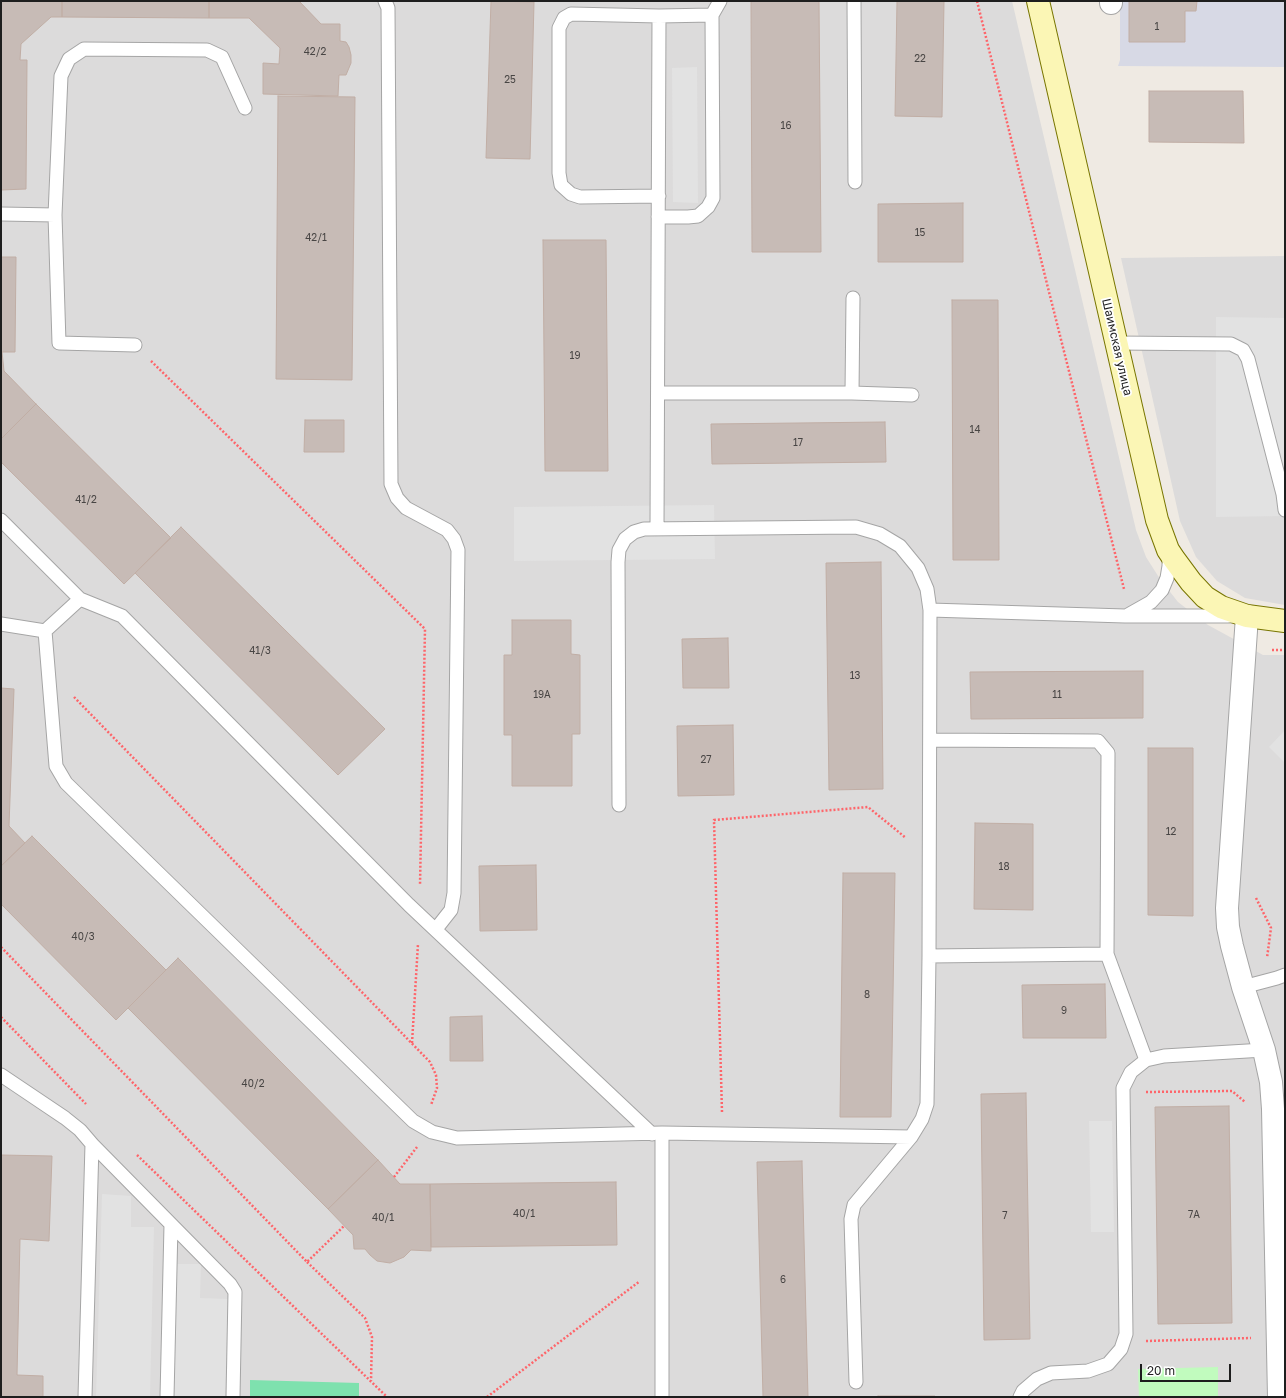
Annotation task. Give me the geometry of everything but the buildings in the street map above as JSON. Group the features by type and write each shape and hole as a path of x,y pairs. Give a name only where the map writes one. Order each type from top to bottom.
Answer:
{"main road":[{"name":"Шаимская улица","path":"1038,1 1156,520 1168,550 1191,582 1205,597 1221,607 1247,616 1285,621"}],"street":[{"path":"1247,616 1227,908 1228,927 1232,946 1243,987 1264,1050 1271,1082 1280,1170 1281,1327 1279,1397"}],"lane":[{"path":"386,1 388,8 390,484 397,498 406,508 447,530 454,539 458,550 454,893 451,910 436,929"},
{"path":"658,218 688,218 698,216 708,207 713,198 712,15 720,1"},
{"path":"854,1 856,182"},
{"path":"658,196 580,197 570,194 561,185 559,166 559,28 564,18 571,14 659,16 712,15"},
{"path":"657,528 659,16"},
{"path":"136,345 59,342 55,215 61,76 69,59 84,49 207,50 222,57 246,108"},
{"path":"1,214 55,215"},
{"path":"852,393 853,298"},
{"path":"1116,343 1231,344 1243,350 1248,359 1283,494 1285,510"},
{"path":"658,393 852,393 912,395"},
{"path":"1,520 80,599 122,616 419,914 657,1134 662,1264 662,1397"},
{"path":"619,805 618,562 620,550 625,539 634,532 644,529 657,528 856,527 880,534 900,546 918,568 927,589 930,610 930,861 927,1104 922,1120 911,1137 854,1205 852,1220 856,1382"},
{"path":"1125,616 1139,610 1151,602 1162,590 1167,578 1169,566 1168,550"},
{"path":"45,631 80,599"},
{"path":"930,610 1125,616 1247,616"},
{"path":"1,624 45,631"},
{"path":"45,631 56,766 66,783 413,1121 424,1128 432,1132 456,1138 657,1134 911,1137"},
{"path":"930,740 1098,741 1108,753 1107,954 1146,1060"},
{"path":"929,956 1107,954"},
{"path":"1243,987 1277,978 1285,974"},
{"path":"1020,1397 1023,1391 1037,1379 1051,1373 1088,1371 1108,1364 1121,1349 1126,1334 1123,1088 1131,1072 1146,1060 1164,1056 1264,1050"},
{"path":"1,1075 65,1118 80,1130 230,1284 235,1292 233,1397"},
{"path":"86,1397 92,1144"},
{"path":"167,1397 171,1225"}],"path":[{"path":"977,1 1041,262 1124,589"},
{"path":"136,345 425,628 419,914 412,1043"},
{"path":"48,672 430,1062 436,1075 437,1088 417,1147 394,1177"},
{"path":"723,1135 714,820 868,807 900,832 930,861"},
{"path":"1,947 307,1262 365,1318 372,1337 371,1382"},
{"path":"1,1017 87,1105"},
{"path":"1143,1092 1232,1091 1247,1104"},
{"path":"136,1154 387,1397"},
{"path":"307,1262 344,1226"},
{"path":"487,1397 662,1264"},
{"path":"1138,1341 1258,1338"}],"shaded area":[{"path":"1,1 1012,1 1136,530 1146,557 1160,579 1178,602 1208,625 1263,655 1285,655 1285,1397 1,1397"},
{"path":"1120,1 1129,1 1130,42 1185,42 1185,11 1196,11 1197,1 1285,1 1285,67 1118,66 1120,60"},
{"path":"697,67 698,203 673,202 672,68"},
{"path":"1285,256 1285,605 1245,598 1217,581 1196,557 1180,521 1121,258"},
{"path":"1216,317 1285,318 1285,516 1216,517"},
{"path":"714,505 715,559 514,561 514,507"},
{"path":"1285,730 1285,763 1269,747"},
{"path":"1089,1121 1112,1121 1114,1232 1091,1232"},
{"path":"102,1194 131,1196 131,1227 154,1227 150,1397 96,1397"},
{"path":"174,1264 201,1264 200,1298 228,1299 225,1397 170,1397"}],"green space":[{"path":"1218,1367 1218,1397 1139,1397 1138,1369"},
{"path":"250,1380 359,1383 359,1397 250,1397"}]}
